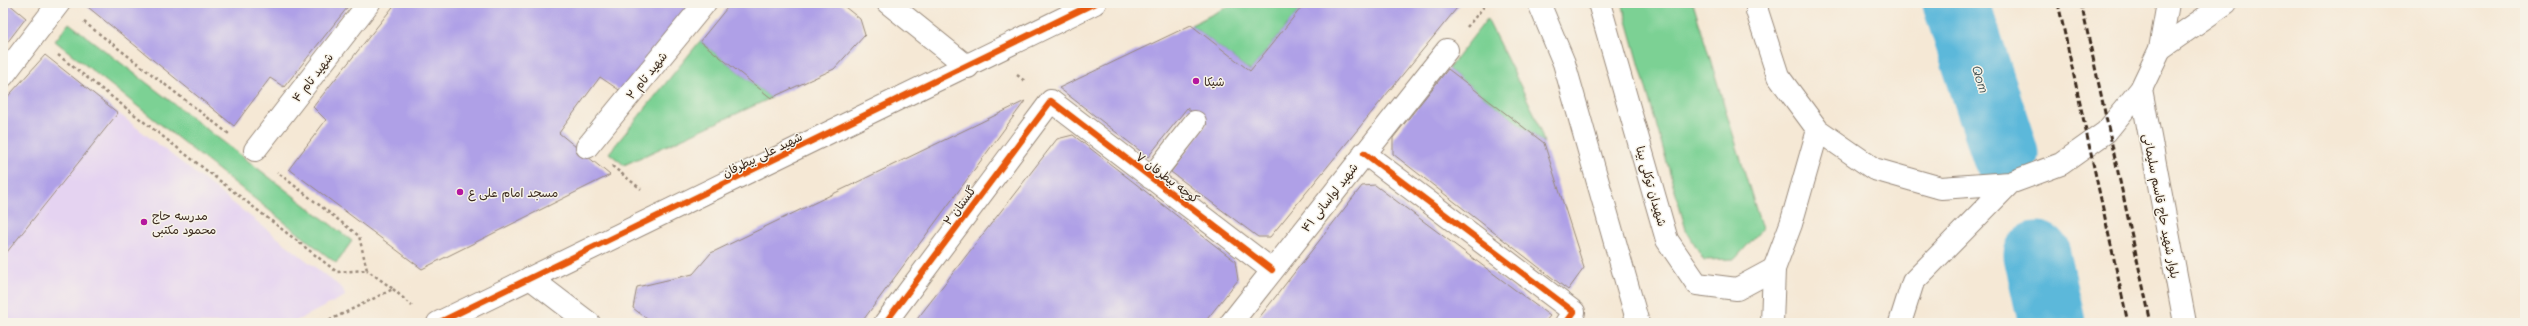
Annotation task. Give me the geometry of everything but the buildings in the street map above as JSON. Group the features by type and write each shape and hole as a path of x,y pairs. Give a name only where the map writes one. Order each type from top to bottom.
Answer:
{"street":[{"name":"شهید تام ۴","path":"255,150 369,3"},
{"name":"شهید تام ۲","path":"587,147 705,3"},
{"path":"888,3 968,66"},
{"name":"شهید علی بیطرفان","path":"438,323 669,212 1095,3"},
{"path":"1539,3 1564,63 1638,323"},
{"name":"شهیدان توکلی بینا","path":"1599,3 1667,240 1697,284 1738,289 1774,269"},
{"path":"1757,3 1757,11 1778,76 1818,130 1874,169 1941,188 2010,183 2061,164 2106,132 2141,89 2160,49 2168,3"},
{"path":"2160,49 2226,3"},
{"path":"3,76 46,20"},
{"name":"شهید لواسانی ۴۱","path":"1231,323 1447,50"},
{"name":"بلوار شهید حاج قاسم سلیمانی","path":"2141,89 2185,323"},
{"name":"کوچه بیطرفان ۷","path":"1051,101 1272,270"},
{"name":"گلستان ۲","path":"885,323 1051,101"},
{"path":"1151,178 1195,122"},
{"path":"1772,323 1774,269 1791,224 1818,130"},
{"path":"1364,153 1570,318"},
{"path":"1900,323 1913,282 2010,183"},
{"path":"530,278 589,323"}],"path":[{"path":"78,18 234,138"},
{"path":"46,20 337,272 367,270 393,289 324,323"},
{"path":"990,54 1051,101"},
{"path":"587,147 669,212"},
{"path":"272,168 359,236 367,270"}],"shaded area":[{"name":"مدرسه حاج محمود مکتبی","path":"118,113 343,289 345,296 292,323 3,323 3,257"}],"green space":[{"path":"1235,3 1305,3 1250,71 1191,25"},
{"path":"1622,3 1693,3 1762,229 1735,259 1704,260 1686,230"},
{"path":"1487,19 1536,117 1544,143 1448,69"},
{"path":"69,23 352,241 336,263 55,41"},
{"path":"700,41 771,98 624,165 609,153"}],"waterway":[{"name":"Qom","path":"1956,3 2005,154"},
{"name":"Qom","path":"2037,255 2052,323"}],"railway":[{"path":"2058,3 2128,323"},
{"path":"2081,3 2151,323"}],"cycle path":[{"path":"438,323 1095,3"},
{"path":"885,323 1051,101 1272,270"},
{"path":"1364,153 1574,312 1566,323"}],"place":[{"name":"شیکا","path":"1196,81"},
{"name":"مسجد امام علی ع","path":"460,192"},
{"name":"مدرسه حاج محمود مکتبی","path":"144,222"}]}
